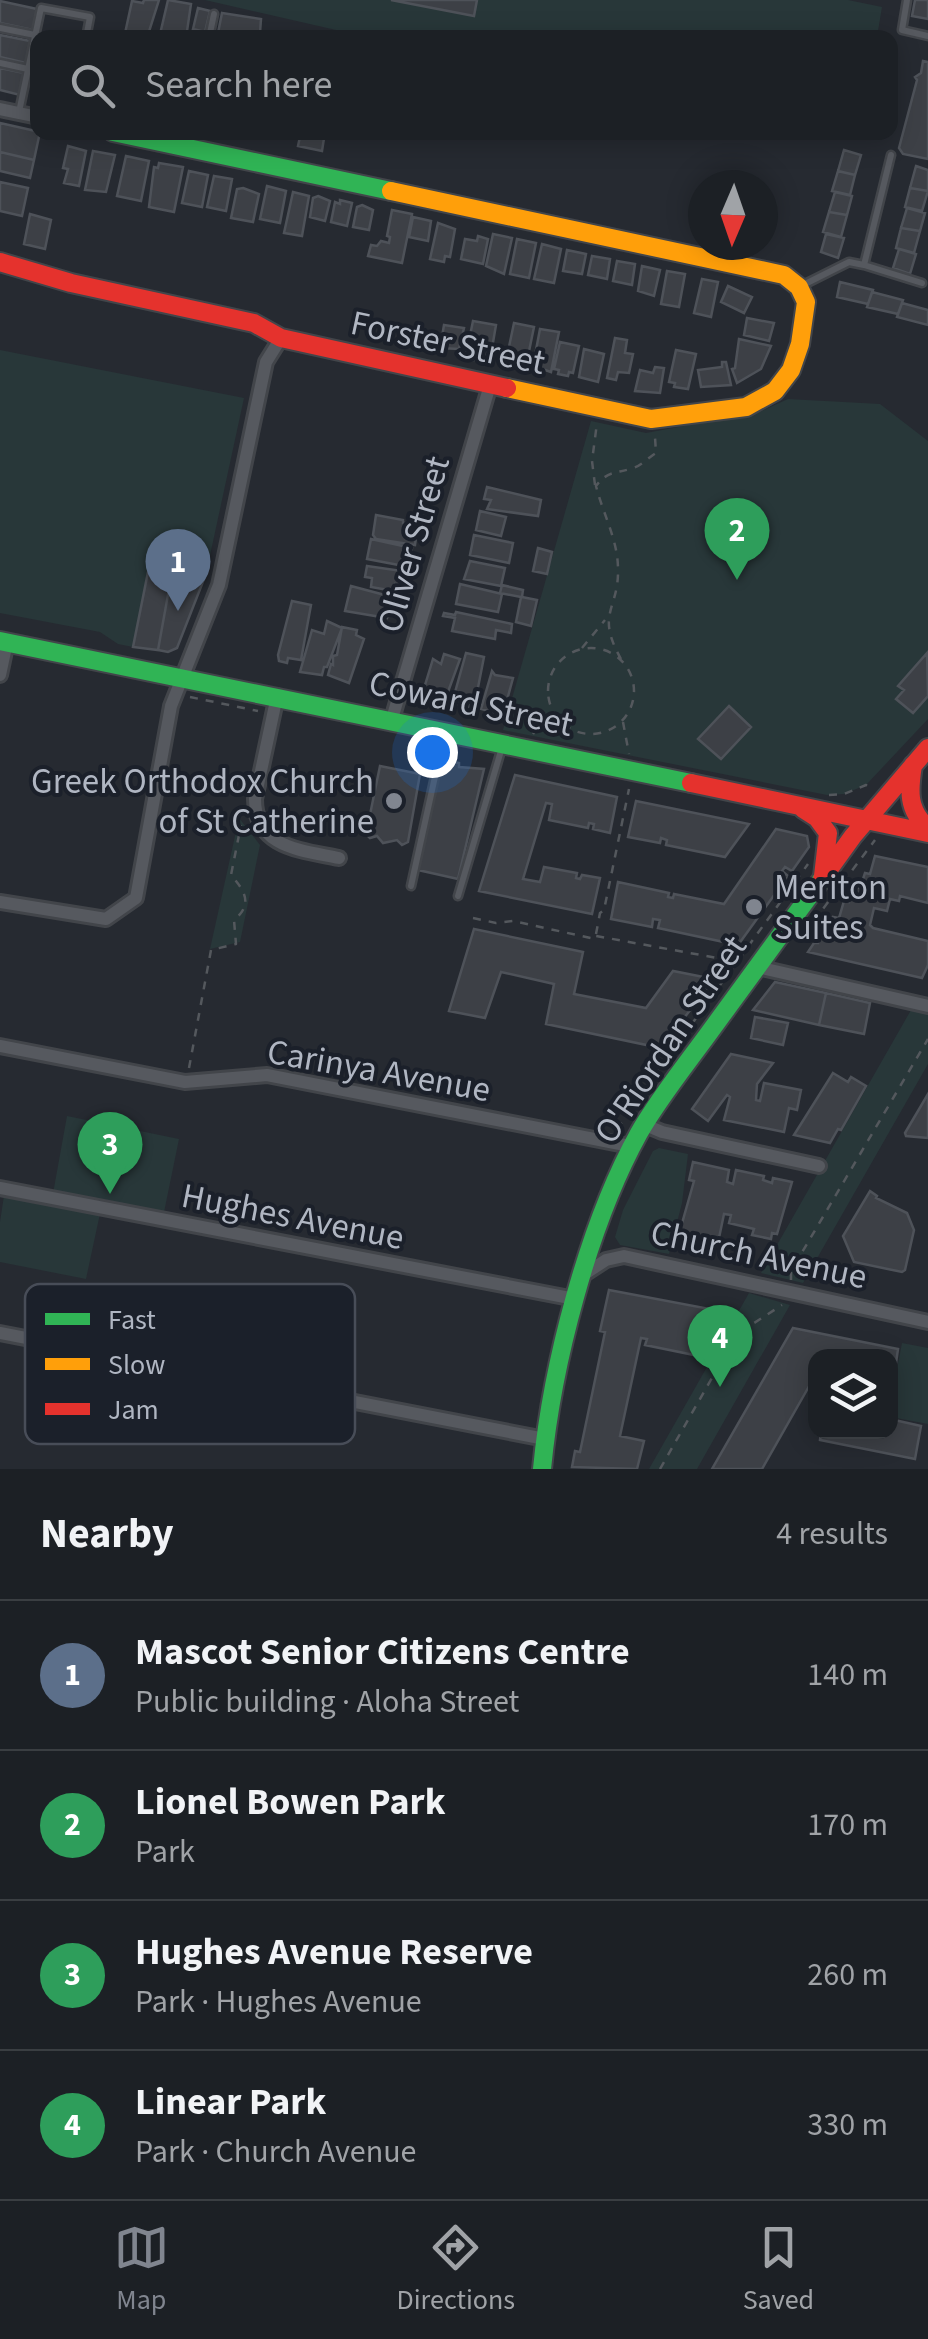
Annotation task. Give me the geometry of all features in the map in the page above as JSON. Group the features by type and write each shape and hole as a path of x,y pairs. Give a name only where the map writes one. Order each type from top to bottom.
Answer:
{"street":[{"path":"0,109 30,115"},
{"path":"190,140 773,272 799,287"},
{"name":"Forster Street","path":"0,262 71,283 254,323 281,338 651,419 746,407 775,391 791,370 800,344 806,302 799,287"},
{"path":"0,902 106,920 136,898 171,706 219,585 266,362 281,338"},
{"name":"Oliver Street","path":"392,719 490,385"},
{"path":"0,675 4,642"},
{"name":"Coward Street","path":"4,642 928,831"},
{"path":"276,696 255,816 273,839 339,858"},
{"name":"O'Riordan Street","path":"542,1469 544,1439 574,1299 620,1144 643,1124 822,876 928,748"},
{"path":"914,764 909,790 911,806 928,831"},
{"path":"793,804 813,815 826,830 828,846 822,876"},
{"path":"757,967 928,1006"},
{"name":"Carinya Avenue","path":"0,1046 184,1082 267,1075 620,1144"},
{"path":"643,1124 662,1132 820,1166"},
{"name":"Hughes Avenue","path":"0,1188 574,1299"},
{"name":"Church Avenue","path":"581,1276 606,1260 624,1256 928,1322"},
{"path":"0,1333 25,1338"},
{"path":"355,1402 544,1439"}],"lane":[{"path":"907,0 902,30 928,36"},
{"path":"36,30 41,8 90,17 88,30"},
{"path":"211,30 214,14"},
{"path":"0,28 30,34"},
{"path":"19,113 30,59"},
{"path":"0,63 28,69"},
{"path":"864,264 891,155"},
{"path":"799,287 849,262 922,283"},
{"path":"410,886 445,730"},
{"path":"458,896 504,742"}],"path":[{"path":"582,648 606,618 619,573 592,461 599,407"},
{"path":"596,486 605,474 633,468 656,453 651,419"},
{"path":"606,618 613,644 630,670 635,696 623,721 629,754"},
{"path":"621,659 596,648 568,654 550,677 548,692 559,719 584,734 598,734 623,721"},
{"path":"190,697 259,711"},
{"path":"533,734 551,706"},
{"path":"582,744 584,734"},
{"path":"827,795 844,794 866,785"},
{"path":"596,936 630,789"},
{"path":"189,1068 212,950 236,944 234,920 241,914 243,892 231,875 241,825"},
{"path":"798,942 875,840"},
{"path":"235,854 243,856"},
{"path":"620,1144 618,1126 811,859"},
{"path":"473,918 496,923 513,921 736,962"},
{"path":"660,1469 737,1334 778,1310 789,1292 791,1271 928,1039"}],"shaded area":[{"path":"205,0 391,0 473,16 477,0 848,0 882,7 878,30 336,30"},
{"path":"0,350 244,398 206,574 150,562 133,647 118,644 100,632 0,613"},
{"path":"788,399 880,404 928,441 928,719 866,785 844,794 827,795 503,730 591,421 646,433 759,412"},
{"path":"239,818 260,845 240,942 210,949"},
{"path":"911,1010 928,1014 928,1064 803,1283 761,1273"},
{"path":"67,1116 179,1139 162,1222 101,1209 86,1279 0,1262 5,1189 52,1199"},
{"path":"659,1148 688,1154 682,1203 669,1254 620,1245 615,1237 623,1210 653,1151"},
{"path":"749,1293 790,1305 697,1469 649,1469"},
{"path":"902,1343 928,1348 928,1424 898,1418"}],"building":[{"path":"159,0 150,30 126,30 132,1"},
{"path":"168,0 191,4 187,30 161,30"},
{"path":"391,0 477,0 474,16"},
{"path":"915,0 928,0 928,19 912,16"},
{"path":"0,1 37,9 33,30 0,23"},
{"path":"198,8 210,11 205,30 193,29"},
{"path":"222,13 261,19 260,30 219,30"},
{"path":"0,35 30,41 26,63 0,57"},
{"path":"923,61 928,62 928,159 903,154 899,148 915,77 921,73"},
{"path":"0,68 24,73 20,95 0,90"},
{"path":"0,123 30,130 30,140 38,140 34,160 0,152"},
{"path":"299,140 324,140 322,151 298,146"},
{"path":"68,146 86,151 79,186 64,183"},
{"path":"844,150 861,155 855,175 838,171"},
{"path":"93,151 115,155 106,192 85,190"},
{"path":"0,152 34,160 30,178 0,171"},
{"path":"126,156 149,161 141,201 117,196"},
{"path":"159,163 183,167 174,212 149,207 154,167 158,168"},
{"path":"916,166 928,170 928,191 910,188"},
{"path":"189,171 208,175 202,207 182,203"},
{"path":"838,171 855,175 850,195 832,191"},
{"path":"214,176 232,179 226,211 207,207"},
{"path":"0,182 28,188 22,216 0,211"},
{"path":"267,186 286,191 280,223 260,219"},
{"path":"910,188 928,191 922,211 905,207"},
{"path":"237,189 259,194 253,222 231,218"},
{"path":"293,192 309,196 302,236 284,233"},
{"path":"835,192 852,196 847,215 829,212"},
{"path":"313,198 330,201 325,221 310,217"},
{"path":"340,200 352,203 347,226 331,222 335,202 340,204"},
{"path":"357,207 373,210 369,230 353,227"},
{"path":"907,208 925,213 920,231 901,228"},
{"path":"392,210 412,214 402,263 368,256 371,245 389,243"},
{"path":"829,212 847,215 841,237 823,232"},
{"path":"30,214 51,220 45,249 24,244"},
{"path":"413,217 431,221 428,241 409,237"},
{"path":"438,223 455,229 450,257 445,256 444,262 430,259"},
{"path":"901,228 920,231 914,253 896,248"},
{"path":"493,234 512,238 504,274 486,266"},
{"path":"826,234 844,238 838,258 821,252"},
{"path":"478,236 488,239 483,264 461,259 465,239 477,241"},
{"path":"517,239 536,243 529,278 510,274"},
{"path":"542,244 561,249 554,283 534,279"},
{"path":"899,249 916,254 910,274 893,268"},
{"path":"567,250 586,254 582,274 563,271"},
{"path":"592,256 610,259 607,279 588,275"},
{"path":"617,261 635,264 632,285 613,281"},
{"path":"642,266 660,270 654,296 638,291"},
{"path":"667,271 685,274 679,307 661,304"},
{"path":"702,279 718,282 711,317 694,313"},
{"path":"840,282 873,290 868,304 837,297"},
{"path":"728,286 752,297 744,313 721,302"},
{"path":"872,292 903,300 898,314 867,307"},
{"path":"902,303 928,310 928,325 897,317"},
{"path":"747,318 774,323 769,341 744,335"},
{"path":"473,321 496,325 490,360 472,360 466,355"},
{"path":"514,323 534,327 526,366 506,361"},
{"path":"444,325 464,328 459,349 440,348"},
{"path":"540,329 559,332 551,372 533,366"},
{"path":"615,338 627,340 625,353 633,354 629,373 618,372 616,380 607,378"},
{"path":"739,339 771,346 761,369 737,383 732,369"},
{"path":"560,342 579,346 573,373 568,376 554,369"},
{"path":"584,349 604,354 598,382 579,377"},
{"path":"676,350 696,354 688,389 669,382"},
{"path":"722,362 726,362 731,385 701,387 698,370 722,367"},
{"path":"655,367 664,368 660,393 635,391 640,370 653,373"},
{"path":"487,487 541,500 538,516 487,509 491,500 484,499"},
{"path":"480,511 506,517 501,536 476,530"},
{"path":"376,515 418,523 415,545 376,539"},
{"path":"474,535 513,543 509,563 470,555"},
{"path":"371,539 412,548 410,562 405,561 404,566 367,559"},
{"path":"538,548 552,552 547,574 533,571"},
{"path":"470,561 505,568 501,586 464,579"},
{"path":"150,562 173,567 158,650 133,647"},
{"path":"367,566 402,571 399,585 395,584 394,591 371,587 372,578 365,577"},
{"path":"173,567 206,574 177,648 168,652 158,650"},
{"path":"460,584 502,594 498,612 456,604"},
{"path":"502,585 523,590 522,597 537,600 531,626 516,622 521,597 500,593"},
{"path":"351,586 396,598 393,614 388,613 387,618 345,611"},
{"path":"292,601 311,605 301,660 288,658 287,663 279,661 278,655"},
{"path":"456,612 512,624 511,633 496,630 495,639 452,631 455,618 443,616"},
{"path":"327,621 342,628 327,667 322,675 300,672 312,630 324,634"},
{"path":"342,627 357,630 356,635 364,639 349,683 328,675 333,656 337,655"},
{"path":"466,653 484,657 474,708 452,703"},
{"path":"927,653 928,696 913,713 896,699 904,690 898,686"},
{"path":"444,654 460,659 444,703 422,695 433,659 441,664"},
{"path":"492,671 513,678 503,715 481,709"},
{"path":"729,706 751,727 721,759 698,739"},
{"path":"441,763 459,763 459,767 484,769 458,879 418,870"},
{"path":"380,766 420,774 408,842 402,845 397,840 383,843 377,836 370,838 366,834"},
{"path":"515,775 617,797 610,833 593,829 594,824 589,823 588,828 549,820 552,804 546,803 523,879 540,882 544,867 577,873 576,878 580,879 582,875 600,878 592,914 479,891"},
{"path":"636,801 749,824 725,857 666,845 667,840 661,838 660,843 628,837"},
{"path":"776,829 807,836 809,847 792,871 785,867 782,871 788,876 738,945 658,928 660,920 653,919 652,927 611,919 618,882 669,893 668,897 673,898 674,894 724,904"},
{"path":"875,856 928,867 928,903 900,896 899,901 890,899 887,911 874,908 870,925 928,941 928,965 922,978 808,952 818,943 819,936 824,938 826,930 830,931 833,917 839,918 844,901 849,902 855,887 860,888 865,873 870,874"},
{"path":"474,929 583,952 574,994 646,1008 673,971 714,979 661,1048 546,1024 554,984 501,972 485,1018 449,1011"},
{"path":"775,982 826,993 819,1025 753,1010"},
{"path":"826,993 870,1003 864,1034 819,1025"},
{"path":"755,1017 788,1023 783,1045 751,1038"},
{"path":"731,1054 773,1063 757,1084 756,1100 760,1101 764,1083 801,1090 797,1110 789,1108 784,1132 724,1120 730,1097 727,1095 708,1121 692,1109"},
{"path":"833,1073 866,1086 841,1130 830,1143 794,1135"},
{"path":"928,1094 928,1138 906,1136 905,1133"},
{"path":"693,1162 729,1170 727,1182 733,1184 736,1170 764,1176 763,1180 772,1183 773,1178 792,1182 777,1234 772,1233 771,1239 752,1235 754,1229 729,1223 731,1215 724,1214 719,1238 679,1234 694,1181 689,1180"},
{"path":"870,1191 907,1213 914,1230 902,1272 854,1262 843,1236"},
{"path":"609,1290 731,1313 704,1357 645,1345 647,1339 641,1338 620,1436 644,1441 637,1469 572,1467 575,1451 580,1452 605,1332 600,1331"},
{"path":"793,1328 898,1349 808,1349 808,1388 762,1469 712,1469"},
{"path":"898,1421 921,1426 915,1459 820,1440 898,1439"}],"traffic: fast":[{"path":"151,140 391,191"},
{"path":"0,641 691,783"},
{"path":"542,1469 554,1386 575,1296 621,1170 664,1095 822,879"}],"traffic: slow":[{"path":"391,191 784,275 799,287 806,302 800,344 791,370 775,391 746,407 651,419 507,388"}],"traffic: jam":[{"path":"0,262 71,283 254,323 281,338 507,388"},
{"path":"822,879 928,748"},
{"path":"913,765 911,799 916,814 928,828"},
{"path":"691,783 928,833"},
{"path":"803,809 817,818 828,833 823,876"}],"place":[{"name":"Lionel Bowen Park","path":"737,580"},
{"name":"Mascot Senior Citizens Centre","path":"178,611"},
{"name":"Greek Orthodox Church of St Catherine","path":"394,801"},
{"name":"Meriton Suites","path":"754,907"},
{"name":"Hughes Avenue Reserve","path":"110,1194"},
{"name":"Linear Park","path":"720,1387"}]}
